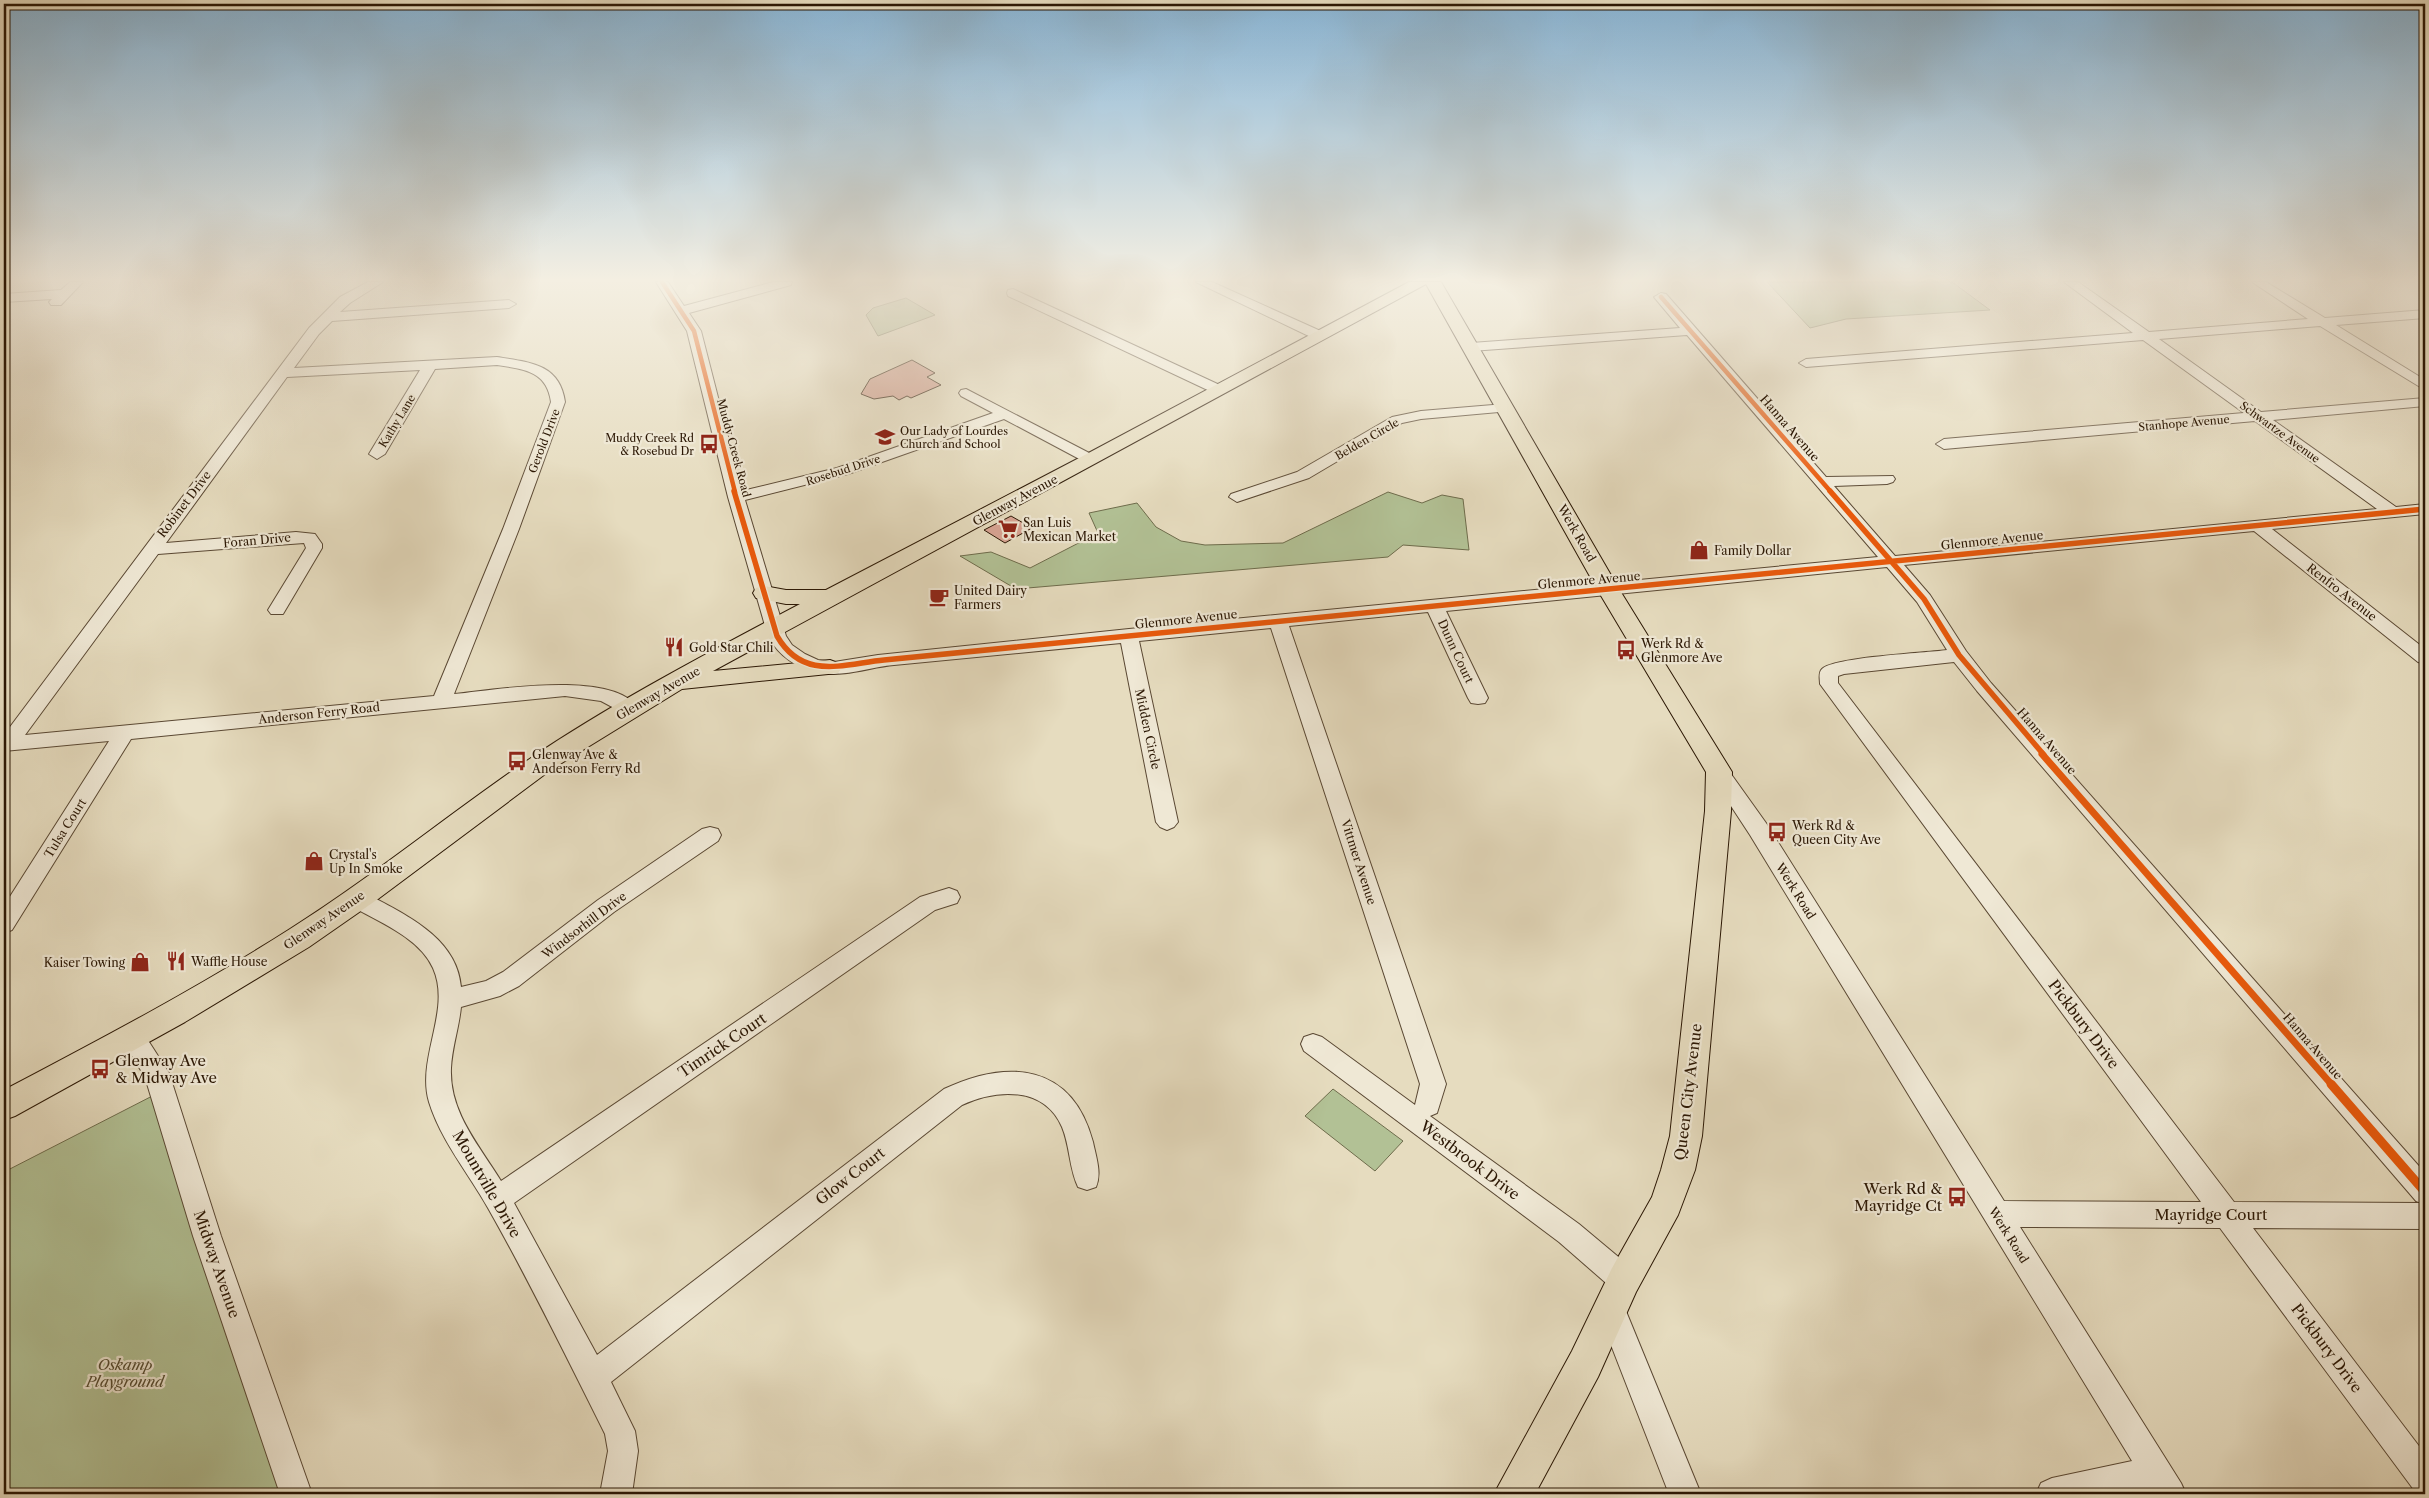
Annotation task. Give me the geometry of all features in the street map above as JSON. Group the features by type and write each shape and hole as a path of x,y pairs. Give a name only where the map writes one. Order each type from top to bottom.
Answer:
{"main road":[{"name":"Glenway Avenue","path":"4,1106 132,1038 276,952 357,899 516,780 573,742 629,709 775,626 1290,352"},
{"name":"Werk Road","path":"1473,352 1608,589 1719,772"},
{"path":"764,594 786,597 830,597"},
{"path":"678,681 830,668"},
{"name":"Queen City Avenue","path":"1514,1494 1585,1364 1624,1280 1666,1204 1678,1170 1686,1136 1718,811 1719,772"}],"street":[{"name":"Robinet Drive","path":"6,744 299,352"},
{"name":"Muddy Creek Road","path":"699,352 736,497 775,626"},
{"path":"1138,352 1219,390"},
{"name":"Hanna Avenue","path":"1708,352 1932,609 1959,655 1991,694 2425,1192"},
{"path":"1806,363 1946,352"},
{"name":"Schwartze Avenue","path":"2169,352 2392,512"},
{"path":"2371,352 2425,386"},
{"name":"Gerold Drive","path":"283,373 480,360 513,363 545,374 551,379 558,393 558,402 511,529 442,701"},
{"name":"Kathy Lane","path":"378,454 431,363"},
{"path":"966,393 1090,459"},
{"name":"Stanhope Avenue","path":"1944,444 2425,402"},
{"name":"Belden Circle","path":"1236,497 1303,475 1397,420 1434,413 1505,408"},
{"name":"Rosebud Drive","path":"736,497 842,472 1004,414"},
{"path":"1822,482 1887,479"},
{"name":"Glenmore Avenue","path":"775,626 780,642 789,653 809,664 830,668 861,662 1129,635 2425,509"},
{"name":"Renfro Avenue","path":"2258,526 2425,658"},
{"name":"Foran Drive","path":"152,549 296,537 309,538 314,544 314,548 277,610"},
{"name":"Dunn Court","path":"1434,605 1478,698"},
{"name":"Vittmer Avenue","path":"1278,621 1433,1084 1428,1105"},
{"name":"Midden Circle","path":"1129,635 1168,822"},
{"name":"Pickbury Drive","path":"1959,655 1841,668 1830,673 1829,684 2425,1479"},
{"name":"Anderson Ferry Road","path":"6,744 442,701 574,691 606,695 629,709"},
{"name":"Tulsa Court","path":"4,924 125,732"},
{"name":"Werk Road","path":"1719,772 1758,829 2163,1483"},
{"name":"Windsorhill Drive","path":"451,1000 492,989 511,979 606,906 710,836"},
{"name":"Timrick Court","path":"497,1199 928,904 949,897"},
{"name":"Mountville Drive","path":"357,899 418,934 434,949 444,967 451,1000 439,1054 438,1076 441,1099 449,1119 497,1199 620,1431 623,1451 616,1494"},
{"name":"Midway Avenue","path":"132,1038 156,1073 207,1236 296,1494"},
{"name":"Westbrook Drive","path":"1312,1044 1569,1233 1624,1280"},
{"name":"Glow Court","path":"593,1377 953,1096 968,1089 984,1083 1016,1082 1046,1092 1068,1112 1074,1125 1088,1178"},
{"name":"Mayridge Court","path":"1996,1214 2425,1216"},
{"path":"1611,1309 1685,1494"},
{"path":"2052,1494 2163,1483"}],"green space":[{"path":"1388,492 1422,503 1442,495 1463,499 1469,550 1403,545 1388,557 1016,589 960,556 991,552 1030,568 1098,533 1089,513 1137,503 1156,527 1181,541 1205,545 1283,543"},
{"path":"1333,1089 1403,1141 1375,1171 1305,1116"},
{"name":"Oskamp Playground","path":"162,1091 207,1236 296,1494 4,1494 4,1172"}],"building":[{"path":"912,360 935,373 927,377 941,385 911,398 907,396 899,400 893,396 874,399 861,394 870,379"},
{"name":"San Luis Mexican Market","path":"1011,516 1032,528 1005,543 984,530"}],"cycle path":[{"path":"699,352 736,497 777,636 786,649 798,658 813,665 829,668 884,660 2425,509"},
{"path":"1709,352 1924,599 1959,655 1984,687 2425,1192"}],"place":[{"name":"Our Lady of Lourdes Church and School","path":"885,437"},
{"name":"Muddy Creek Rd & Rosebud Dr","path":"709,444"},
{"name":"San Luis Mexican Market","path":"1008,529"},
{"name":"Family Dollar","path":"1699,550"},
{"name":"United Dairy Farmers","path":"939,597"},
{"name":"Gold Star Chili","path":"674,647"},
{"name":"Werk Rd & Glenmore Ave","path":"1626,650"},
{"name":"Glenway Ave & Anderson Ferry Rd","path":"517,761"},
{"name":"Werk Rd & Queen City Ave","path":"1777,832"},
{"name":"Crystal's Up In Smoke","path":"314,861"},
{"name":"Waffle House","path":"176,961"},
{"name":"Kaiser Towing","path":"140,962"},
{"name":"Glenway Ave & Midway Ave","path":"100,1069"},
{"name":"Werk Rd & Mayridge Ct","path":"1957,1197"}]}
